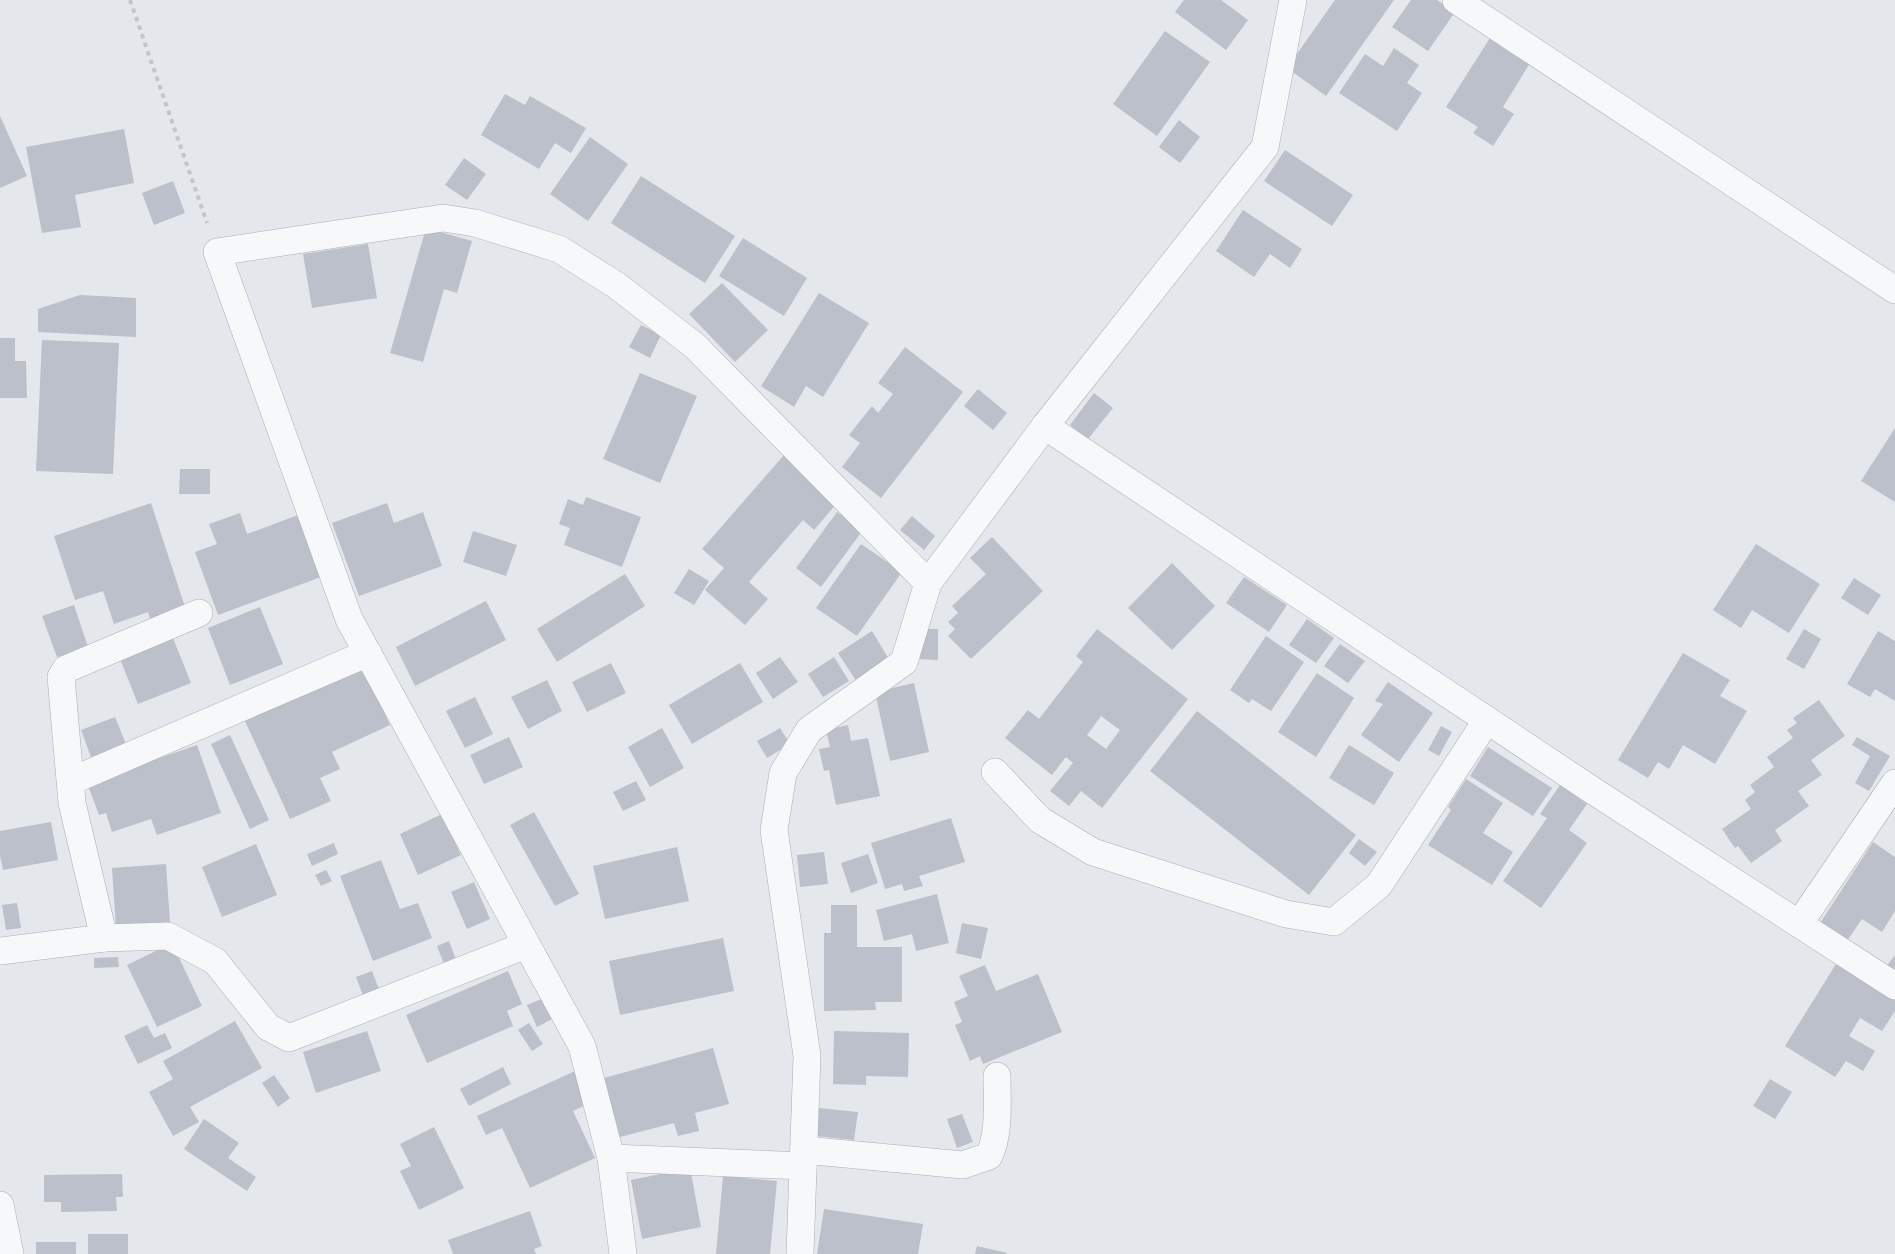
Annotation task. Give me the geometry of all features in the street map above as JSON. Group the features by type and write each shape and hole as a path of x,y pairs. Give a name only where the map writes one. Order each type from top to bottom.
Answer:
{"street":[{"path":"800,1254 807,1056 774,830 783,773 809,730 904,662 928,583 1045,426 1265,147 1293,0"},
{"path":"1456,0 1895,290"},
{"path":"623,1254 611,1158 582,1046 350,619 217,252 443,218 476,223 559,249 616,285 695,346 928,583"},
{"path":"1045,426 1487,720 1895,986"},
{"path":"104,938 72,802 61,677 66,669 199,613"},
{"path":"71,781 368,653"},
{"path":"995,772 1040,820 1093,852 1286,914 1334,922 1379,885 1487,720"},
{"path":"1799,924 1895,783"},
{"path":"0,951 104,938 168,936 215,961 268,1027 289,1038 526,945"},
{"path":"611,1158 803,1158 963,1165 989,1156 994,1145 997,1076"},
{"path":"0,1205 10,1254"}],"path":[{"path":"130,0 217,252"}],"building":[{"path":"1184,0 1221,0 1248,20 1226,50 1175,12"},
{"path":"1335,0 1394,0 1326,96 1287,68"},
{"path":"1411,0 1437,0 1455,12 1428,51 1392,27"},
{"path":"1165,31 1210,62 1157,136 1113,104"},
{"path":"1490,38 1530,63 1503,107 1514,114 1493,146 1473,133 1478,127 1446,107"},
{"path":"1394,48 1419,65 1407,83 1422,93 1397,131 1339,93 1365,54 1383,66"},
{"path":"505,94 525,105 530,96 586,128 571,153 555,143 539,169 481,135"},
{"path":"0,116 27,176 0,188"},
{"path":"1179,120 1200,137 1180,163 1159,147"},
{"path":"124,129 134,183 75,195 81,227 42,233 26,147"},
{"path":"590,137 628,164 588,221 550,194"},
{"path":"1285,150 1353,195 1332,226 1264,181"},
{"path":"464,158 486,174 467,200 445,185"},
{"path":"641,176 735,236 705,283 611,223"},
{"path":"173,181 185,213 154,225 142,193"},
{"path":"1243,210 1302,249 1290,268 1270,254 1254,277 1216,251"},
{"path":"426,228 472,241 457,293 444,289 423,362 390,353"},
{"path":"743,238 807,278 784,316 719,276"},
{"path":"368,244 377,298 312,308 303,254"},
{"path":"722,283 768,330 735,362 689,314"},
{"path":"819,293 869,323 823,397 806,386 794,407 761,386"},
{"path":"80,295 136,298 136,337 38,332 38,309"},
{"path":"641,325 661,335 650,358 629,347"},
{"path":"0,338 15,338 15,361 26,361 27,398 0,398"},
{"path":"42,340 119,343 113,474 36,471"},
{"path":"905,347 963,392 881,498 842,467 860,443 849,435 872,406 878,413 893,394 878,383"},
{"path":"640,373 697,396 660,483 603,459"},
{"path":"978,389 1007,413 993,430 964,406"},
{"path":"1094,393 1113,408 1088,439 1070,425"},
{"path":"1895,428 1895,502 1861,481"},
{"path":"784,455 838,502 814,530 803,520 749,582 768,599 745,625 705,590 724,568 702,549"},
{"path":"180,469 210,469 210,494 179,494"},
{"path":"586,497 641,517 622,567 564,545 570,528 559,524 568,499 583,505"},
{"path":"151,503 185,607 150,619 148,612 114,624 103,591 75,600 54,536"},
{"path":"387,503 394,523 423,512 442,566 359,596 332,523"},
{"path":"837,512 863,530 821,587 796,568"},
{"path":"240,513 247,534 298,515 321,577 218,615 195,552 217,544 209,524"},
{"path":"912,516 935,536 924,550 900,530"},
{"path":"473,531 517,545 506,576 463,562"},
{"path":"992,537 1043,591 971,659 948,636 955,629 948,622 958,613 952,606 986,574 970,558"},
{"path":"861,544 902,572 857,636 816,608"},
{"path":"1756,544 1820,584 1789,633 1752,610 1741,628 1713,610"},
{"path":"1172,563 1215,606 1172,650 1128,608"},
{"path":"689,569 709,581 694,605 674,593"},
{"path":"625,574 645,606 557,662 537,629"},
{"path":"1244,577 1287,605 1269,632 1226,603"},
{"path":"1854,578 1881,595 1868,615 1841,598"},
{"path":"486,601 506,640 415,686 396,647"},
{"path":"74,605 88,647 57,657 42,616"},
{"path":"260,607 283,664 230,685 208,628"},
{"path":"1307,619 1334,638 1316,663 1289,645"},
{"path":"927,629 938,629 938,660 916,659"},
{"path":"1097,629 1188,699 1102,808 1081,791 1069,806 1050,791 1073,763 1066,757 1052,775 1005,738 1028,710 1039,719 1083,662 1076,656","holes":["1101,716 1120,730 1106,749 1087,735"]},
{"path":"1804,629 1821,639 1804,669 1786,659"},
{"path":"872,631 890,661 857,682 838,653"},
{"path":"1878,631 1895,641 1895,701 1875,689 1870,697 1847,684"},
{"path":"171,633 191,683 138,704 118,654"},
{"path":"1266,636 1304,662 1271,711 1252,699 1249,703 1230,690"},
{"path":"1340,644 1365,661 1348,683 1324,666"},
{"path":"1683,653 1730,680 1720,696 1747,711 1715,764 1683,745 1669,769 1658,762 1648,778 1618,760"},
{"path":"780,657 798,682 773,699 756,673"},
{"path":"834,657 849,681 823,697 808,674"},
{"path":"611,663 626,693 587,712 572,682"},
{"path":"740,663 763,702 692,744 669,705"},
{"path":"363,667 390,725 332,752 340,769 320,778 331,801 290,819 245,721"},
{"path":"1317,673 1354,698 1316,757 1278,732"},
{"path":"547,680 562,711 528,729 511,697"},
{"path":"1388,682 1433,713 1399,762 1361,735 1383,704 1375,701"},
{"path":"914,683 929,752 890,761 875,692"},
{"path":"475,697 493,734 465,748 446,711"},
{"path":"1819,700 1845,736 1811,760 1822,775 1798,791 1809,806 1775,830 1782,841 1751,863 1738,846 1735,848 1722,829 1751,809 1745,800 1755,792 1750,785 1774,767 1767,757 1793,738 1787,730 1797,723 1793,718"},
{"path":"1197,711 1356,835 1309,895 1150,771"},
{"path":"115,717 126,744 91,757 81,730"},
{"path":"848,725 851,741 868,738 880,796 836,805 829,770 824,771 819,749 830,747 826,730"},
{"path":"1441,726 1452,732 1439,756 1428,750"},
{"path":"662,728 684,768 650,787 628,747"},
{"path":"780,728 790,744 767,758 757,741"},
{"path":"230,735 269,820 250,829 211,744"},
{"path":"509,737 523,767 484,784 470,755"},
{"path":"1857,737 1890,756 1869,791 1855,783 1870,756 1852,745"},
{"path":"197,745 221,813 157,835 151,819 112,832 106,813 99,815 87,783"},
{"path":"1349,745 1394,773 1374,805 1329,778"},
{"path":"1488,747 1552,788 1533,816 1470,776"},
{"path":"1466,779 1503,803 1483,833 1513,852 1492,885 1428,845 1451,810 1448,807"},
{"path":"636,781 646,800 623,811 613,792"},
{"path":"1560,785 1587,804 1569,830 1587,843 1541,908 1503,881 1547,818 1540,814"},
{"path":"534,812 579,894 555,906 510,825"},
{"path":"442,814 461,855 418,875 400,834"},
{"path":"951,818 965,862 919,876 923,886 904,891 902,884 885,889 871,843"},
{"path":"51,822 58,860 3,870 0,856 0,831"},
{"path":"1359,839 1377,852 1365,866 1349,853"},
{"path":"1873,842 1895,857 1895,911 1882,932 1862,919 1847,941 1820,923"},
{"path":"334,843 338,854 312,866 307,854"},
{"path":"256,844 277,895 222,917 202,867"},
{"path":"677,847 689,901 605,919 593,866"},
{"path":"824,852 828,884 800,887 797,855"},
{"path":"868,854 878,883 851,893 841,863"},
{"path":"381,860 400,909 418,903 432,938 373,961 340,876"},
{"path":"166,864 170,923 116,927 112,868"},
{"path":"326,870 332,881 321,886 315,875"},
{"path":"474,882 490,919 467,929 451,892"},
{"path":"937,894 949,943 916,951 912,934 884,941 876,910"},
{"path":"17,903 21,928 6,930 2,905"},
{"path":"831,905 857,905 857,947 902,947 902,1002 875,1002 876,1010 824,1011 824,933 831,933"},
{"path":"962,923 988,928 981,959 956,953"},
{"path":"723,938 734,991 620,1015 609,961"},
{"path":"449,941 457,962 445,967 437,946"},
{"path":"172,943 202,1006 157,1027 127,965"},
{"path":"1895,955 1895,973 1886,967"},
{"path":"118,957 119,967 94,968 94,958"},
{"path":"1836,964 1895,1000 1895,1011 1882,1031 1860,1018 1849,1036 1875,1051 1863,1071 1846,1061 1835,1077 1785,1046"},
{"path":"985,965 996,991 1038,974 1062,1032 983,1064 980,1056 970,1061 955,1025 962,1022 954,1002 968,996 959,976"},
{"path":"372,971 380,992 364,998 356,977"},
{"path":"508,971 522,1004 507,1011 513,1026 427,1063 406,1015"},
{"path":"544,998 554,1018 537,1027 527,1005"},
{"path":"235,1021 262,1068 190,1107 199,1122 173,1136 149,1092 173,1079 163,1061"},
{"path":"529,1023 543,1044 532,1051 518,1030"},
{"path":"147,1025 154,1038 165,1033 172,1048 138,1064 124,1036"},
{"path":"367,1031 381,1071 316,1093 303,1052"},
{"path":"834,1031 909,1033 908,1077 866,1076 866,1085 833,1084"},
{"path":"713,1048 729,1104 695,1113 699,1131 678,1136 674,1123 620,1137 604,1078"},
{"path":"503,1067 511,1084 469,1106 460,1089"},
{"path":"575,1071 590,1103 573,1111 595,1158 530,1188 502,1128 486,1135 477,1116"},
{"path":"274,1075 290,1098 278,1107 262,1083"},
{"path":"1770,1079 1792,1092 1775,1119 1753,1106"},
{"path":"819,1108 858,1112 854,1140 816,1136"},
{"path":"962,1114 973,1142 957,1148 947,1119"},
{"path":"204,1119 239,1143 228,1158 256,1177 247,1191 184,1149"},
{"path":"434,1127 464,1188 419,1210 400,1171 411,1166 400,1144"},
{"path":"690,1168 701,1227 642,1239 631,1180"},
{"path":"122,1174 123,1197 116,1197 117,1211 61,1212 61,1202 44,1202 44,1175"},
{"path":"723,1176 777,1181 770,1254 716,1254"},
{"path":"824,1209 923,1224 918,1254 817,1254"},
{"path":"530,1211 542,1246 534,1249 536,1254 453,1254 448,1240"},
{"path":"88,1234 128,1234 128,1254 88,1254"},
{"path":"36,1242 76,1242 76,1254 36,1254"},
{"path":"977,1246 1007,1253 975,1254"}]}
